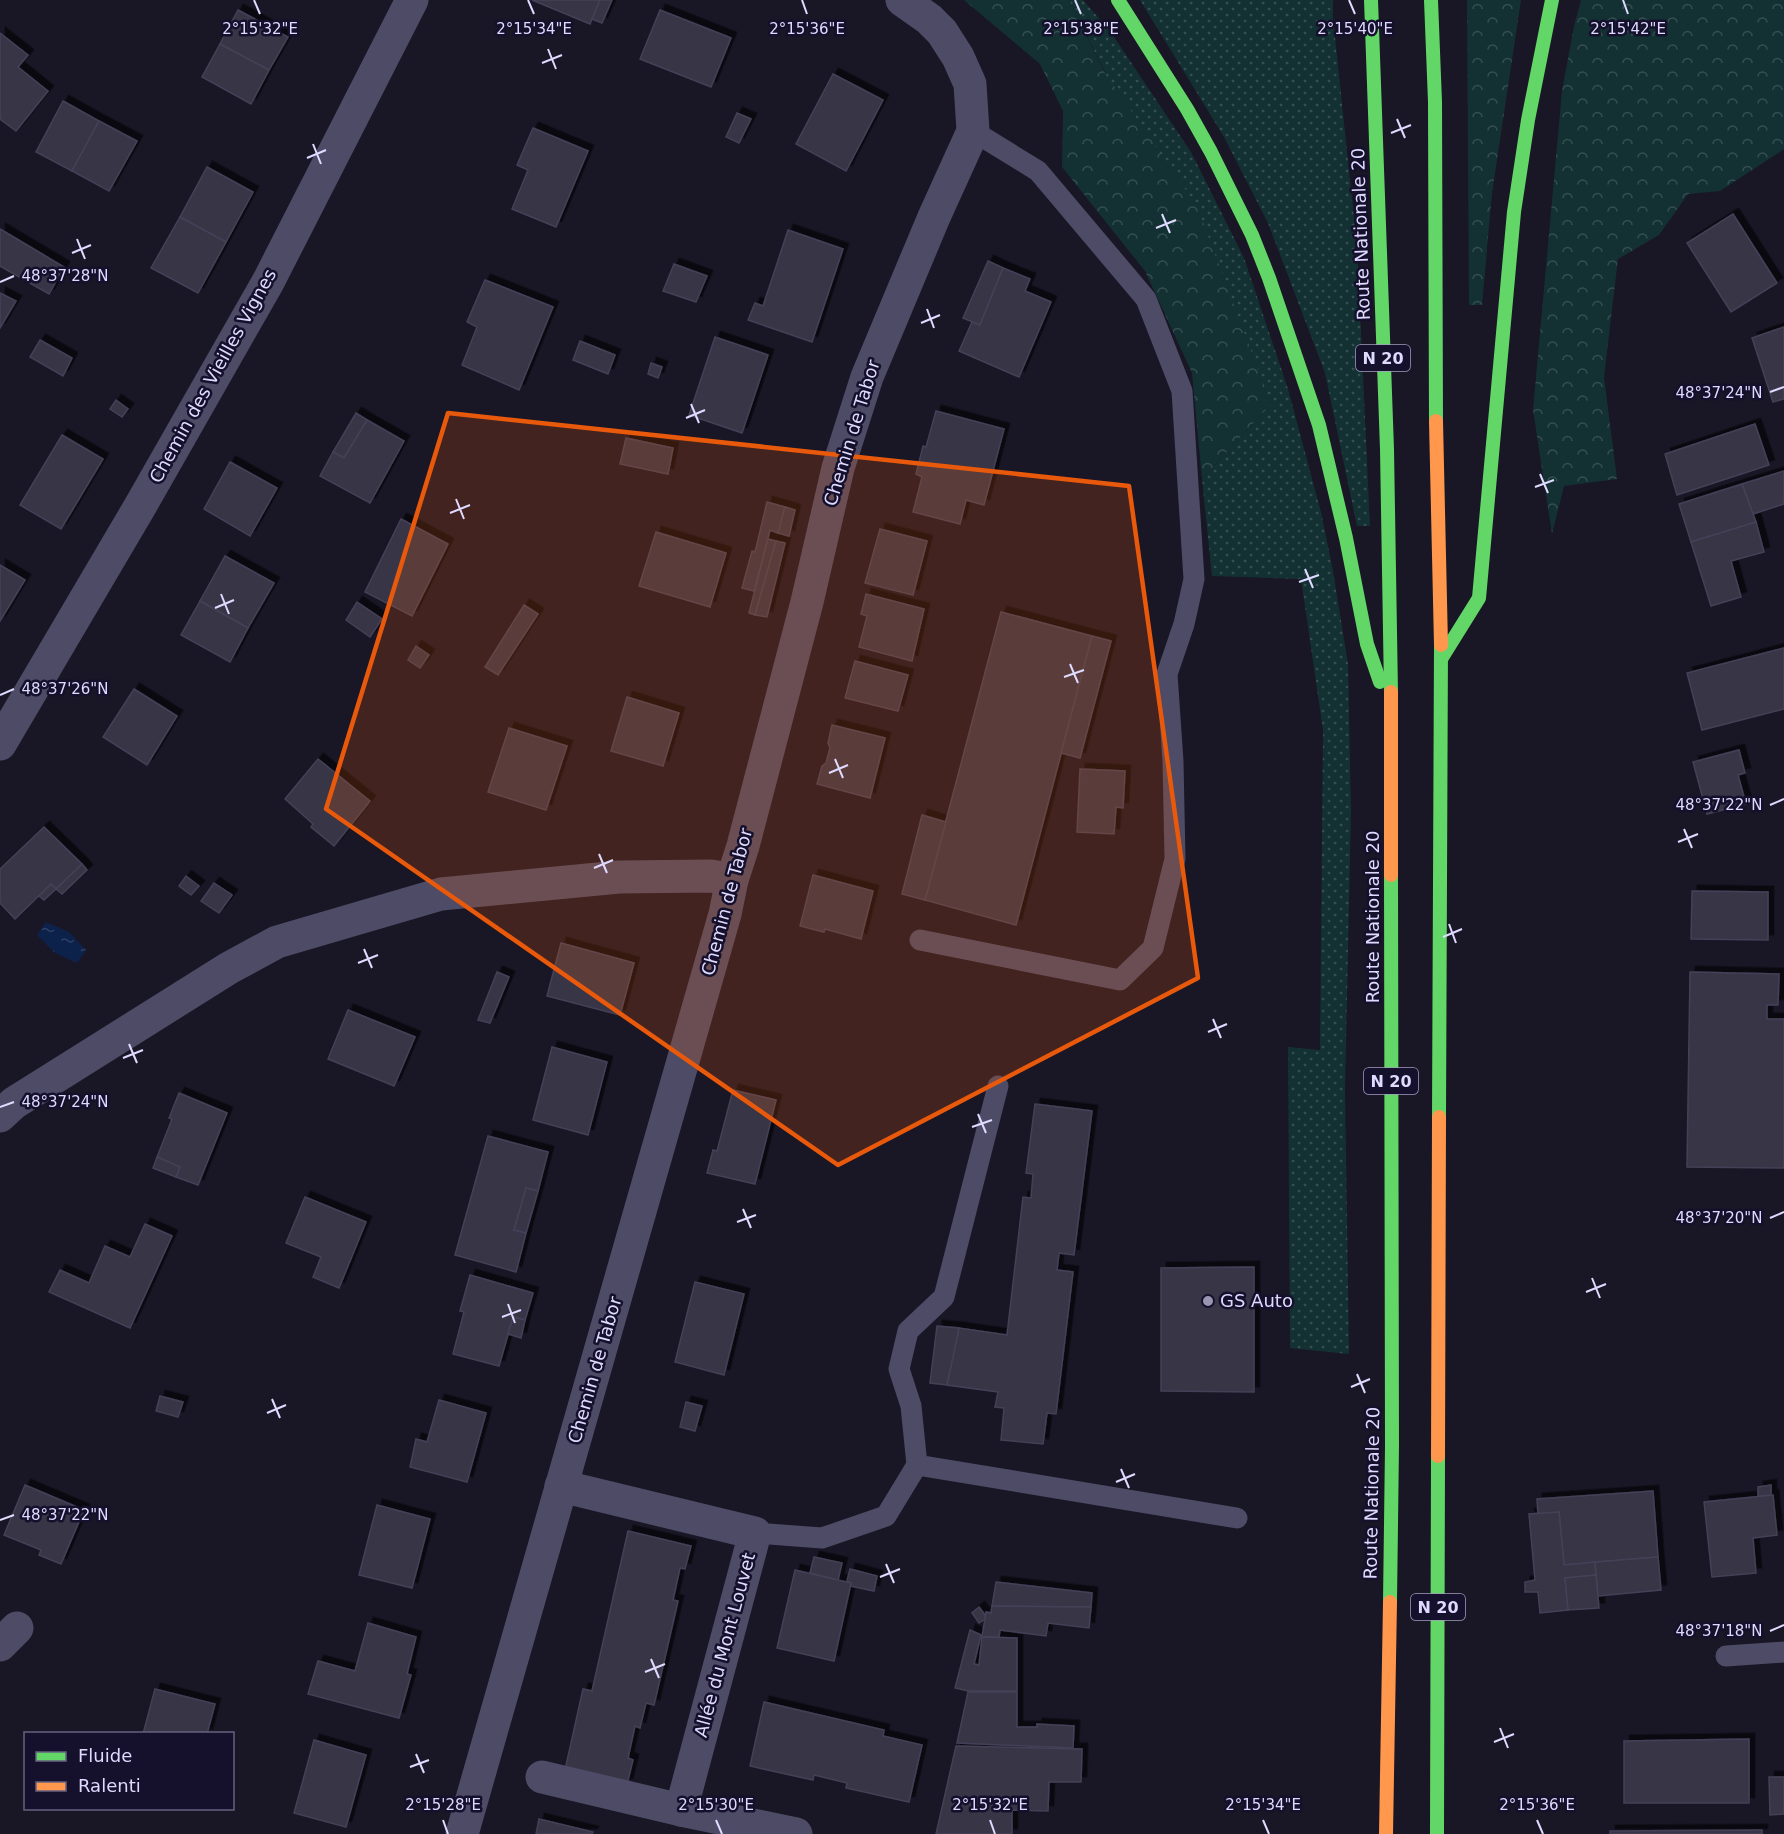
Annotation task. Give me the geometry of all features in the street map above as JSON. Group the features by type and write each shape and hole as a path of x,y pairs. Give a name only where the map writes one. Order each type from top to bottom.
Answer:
{"main road":[{"path":"1118,0 1211,152 1252,236 1269,278 1319,425 1346,538 1367,644 1391,717"},
{"name":"Route Nationale 20","path":"1371,0 1387,449 1391,717 1392,1446 1386,1834"},
{"name":"N 20","path":"1431,0 1435,102 1436,452 1441,658 1437,1834"},
{"path":"1441,658 1479,598 1514,212 1528,120 1552,0"}],"street":[{"name":"Chemin des Vieilles Vignes","path":"0,744 142,503 268,282 412,0"},
{"name":"Chemin de Tabor","path":"462,1834 725,914 732,880 804,613 838,468 867,377 973,131 970,84 958,57 942,32 929,19 902,0"},
{"path":"0,1116 14,1103 230,968 277,942 441,894 619,878 711,876 732,880"},
{"name":"Allée du Mont Louvet","path":"561,1486 755,1533 681,1809"},
{"path":"542,1777 796,1834"}],"lane":[{"path":"920,940 1120,980 1153,948 1175,859 1173,761 1167,674 1184,624 1194,579 1182,391 1146,299 1038,171 973,131"},
{"path":"755,1533 822,1538 886,1516 917,1465 911,1406 899,1369 908,1331 944,1297 998,1086"},
{"path":"917,1465 1237,1518"},
{"path":"1726,1656 1784,1652"}],"highlighted area":[{"path":"448,413 1129,486 1198,978 838,1165 326,809"}],"green space":[{"path":"964,0 1069,0 1105,73 1197,206 1271,404 1202,479 1192,373 1145,271 1062,167 1063,111 1040,64"},
{"path":"1069,0 1083,0 1110,31 1191,152 1244,258 1288,389 1321,512 1348,664 1351,811 1345,1090 1349,1354 1290,1348 1288,1047 1320,1050 1323,730 1301,579 1212,576 1202,479 1271,404"},
{"path":"1140,0 1333,0 1357,247 1370,526 1357,526 1325,373 1268,223 1224,137"},
{"path":"1467,0 1521,0 1492,193 1482,305 1469,305"},
{"path":"1581,0 1784,0 1784,149 1720,191 1688,194 1659,235 1618,259 1604,377 1617,479 1564,486 1552,534 1533,410 1562,91"}],"water":[{"path":"46,922 69,932 86,950 77,963 55,953 37,935"}],"building":[{"path":"532,0 600,0 590,24"},
{"path":"600,0 612,0 602,23 592,19"},
{"path":"238,10 288,37 269,70 220,44"},
{"path":"660,10 731,38 711,87 640,59"},
{"path":"0,33 28,55 18,67 48,91 16,131 0,119"},
{"path":"220,44 269,70 251,104 202,77"},
{"path":"833,74 883,100 846,171 796,144"},
{"path":"63,101 99,121 72,171 36,152"},
{"path":"737,113 751,119 739,143 726,137"},
{"path":"99,121 137,141 109,191 72,171"},
{"path":"533,128 588,151 556,227 512,209 528,170 517,165"},
{"path":"207,167 253,192 226,242 180,217"},
{"path":"1733,214 1777,283 1731,312 1687,243"},
{"path":"180,217 226,242 198,293 151,268"},
{"path":"0,229 64,267 49,294 0,266"},
{"path":"788,230 843,249 812,342 748,320 755,303 763,306"},
{"path":"988,261 1003,268 980,325 963,318"},
{"path":"674,264 707,276 696,302 663,291"},
{"path":"1003,268 1030,279 1025,291 1051,302 1019,377 959,351 972,322 980,325"},
{"path":"485,280 553,307 519,390 462,365 477,327 467,322"},
{"path":"0,293 16,301 0,328"},
{"path":"1784,327 1784,399 1773,402 1752,338"},
{"path":"715,337 768,355 742,433 689,415"},
{"path":"40,340 72,358 63,376 30,357"},
{"path":"580,341 615,355 608,374 573,360"},
{"path":"651,363 662,367 658,378 648,374"},
{"path":"116,400 128,409 122,417 110,409"},
{"path":"936,411 1004,429 984,505 966,500 960,524 913,512 922,477 916,474 923,446 926,447"},
{"path":"356,413 367,420 344,458 333,452"},
{"path":"367,420 404,441 370,503 320,476 333,452 344,458"},
{"path":"1755,424 1769,465 1677,495 1665,454"},
{"path":"62,435 103,459 61,529 20,505"},
{"path":"626,438 673,448 668,474 620,464"},
{"path":"230,462 277,488 250,536 204,509"},
{"path":"1784,471 1784,504 1753,514 1742,484"},
{"path":"1742,484 1756,522 1691,542 1679,504"},
{"path":"767,502 785,507 778,533 770,530 754,591 742,588 752,551 755,552"},
{"path":"785,507 795,510 789,536 778,533"},
{"path":"401,519 448,544 412,616 365,592"},
{"path":"1756,522 1764,552 1731,561 1741,597 1711,606 1691,542"},
{"path":"880,529 927,541 913,595 865,583"},
{"path":"656,532 726,553 710,607 639,586"},
{"path":"768,539 776,541 755,615 749,613"},
{"path":"776,541 785,543 767,617 755,615"},
{"path":"225,556 274,583 248,628 200,601"},
{"path":"0,565 25,580 0,621"},
{"path":"866,594 924,609 912,661 859,647 867,616 861,614"},
{"path":"200,601 248,628 230,662 181,635"},
{"path":"357,602 382,619 370,637 346,620"},
{"path":"524,605 538,614 498,675 485,667"},
{"path":"1001,612 1092,636 1016,925 925,900"},
{"path":"1092,636 1111,641 1080,758 1061,753"},
{"path":"416,646 429,655 420,668 408,660"},
{"path":"1784,648 1784,709 1702,730 1687,673"},
{"path":"855,661 908,675 898,711 845,698"},
{"path":"134,689 177,716 147,765 103,737"},
{"path":"627,697 679,713 663,766 611,751"},
{"path":"832,725 885,738 870,798 817,784 830,748 828,743"},
{"path":"509,728 567,746 546,810 488,792"},
{"path":"1739,750 1745,773 1738,775 1746,804 1707,814 1693,762"},
{"path":"318,759 370,801 334,846 311,827 313,824 285,799"},
{"path":"1080,769 1125,771 1123,808 1116,807 1114,834 1077,832"},
{"path":"922,815 946,822 925,900 902,894"},
{"path":"44,827 82,864 56,889 51,884 15,919 0,903 0,869"},
{"path":"82,864 87,870 62,894 56,889"},
{"path":"813,875 873,891 861,939 825,929 824,932 800,926"},
{"path":"186,876 199,886 191,895 179,886"},
{"path":"214,883 232,895 219,913 201,901"},
{"path":"51,884 56,889 44,900 39,896"},
{"path":"1692,891 1768,892 1768,940 1691,939"},
{"path":"561,943 634,963 620,1015 547,996"},
{"path":"497,972 509,977 490,1023 478,1020"},
{"path":"1690,972 1779,974 1778,1005 1767,1005 1767,1019 1784,1019 1784,1168 1687,1167"},
{"path":"348,1010 415,1037 394,1086 328,1059"},
{"path":"552,1047 607,1062 588,1135 533,1120"},
{"path":"733,1090 776,1100 755,1184 707,1173 713,1150 717,1151"},
{"path":"179,1093 227,1113 198,1185 176,1177 180,1167 157,1157 172,1119 169,1118"},
{"path":"1035,1104 1092,1111 1074,1255 1059,1253 1057,1270 1073,1272 1056,1414 1047,1413 1043,1444 1001,1440 1004,1408 995,1407 998,1392 947,1385 959,1328 1007,1335 1023,1197 1031,1198 1033,1174 1026,1173"},
{"path":"488,1136 548,1152 538,1191 526,1188 514,1230 526,1233 516,1272 455,1255"},
{"path":"157,1157 180,1167 176,1177 153,1168"},
{"path":"526,1188 538,1191 526,1233 514,1230"},
{"path":"305,1197 366,1222 339,1288 313,1277 321,1257 286,1243"},
{"path":"145,1224 172,1236 130,1328 49,1292 60,1270 89,1283 105,1246 130,1257"},
{"name":"GS Auto","path":"1254,1267 1254,1392 1161,1391 1161,1268"},
{"path":"470,1275 533,1293 525,1320 513,1317 499,1366 453,1354 464,1312 460,1311"},
{"path":"695,1282 744,1294 724,1375 675,1362"},
{"path":"513,1317 525,1320 521,1338 508,1334"},
{"path":"937,1326 959,1328 947,1385 930,1383"},
{"path":"160,1396 183,1402 178,1417 156,1411"},
{"path":"439,1400 486,1413 467,1482 410,1467 416,1439 427,1442"},
{"path":"686,1402 702,1406 695,1431 680,1427"},
{"path":"25,1485 84,1510 61,1564 39,1555 41,1550 4,1535"},
{"path":"1771,1485 1771,1495 1758,1496 1758,1487"},
{"path":"1653,1491 1658,1557 1564,1565 1559,1512 1538,1514 1537,1499"},
{"path":"1773,1495 1777,1535 1753,1538 1756,1573 1712,1577 1704,1502"},
{"path":"377,1505 430,1519 412,1588 359,1575"},
{"path":"1559,1512 1564,1565 1595,1562 1596,1575 1565,1578 1568,1610 1540,1613 1538,1592 1525,1592 1525,1582 1535,1580 1529,1514"},
{"path":"628,1531 691,1546 685,1569 680,1568 673,1600 678,1601 654,1705 646,1703 640,1728 635,1726 628,1758 633,1760 627,1784 565,1770 583,1689 592,1691"},
{"path":"814,1557 842,1563 838,1580 810,1573"},
{"path":"1658,1557 1661,1590 1598,1596 1595,1562"},
{"path":"850,1569 877,1576 874,1591 850,1586 851,1583 847,1581"},
{"path":"795,1570 851,1583 834,1661 777,1648"},
{"path":"1596,1575 1599,1608 1568,1610 1565,1578"},
{"path":"996,1582 1092,1593 1091,1607 992,1606"},
{"path":"992,1606 1091,1607 1089,1628 1048,1623 1046,1636 1000,1630 999,1637 982,1637 986,1612 991,1613"},
{"path":"979,1607 985,1619 979,1623 972,1613"},
{"path":"368,1623 416,1637 407,1674 411,1675 399,1718 308,1694 318,1661 355,1671"},
{"path":"970,1630 981,1635 974,1664 979,1665 982,1637 1017,1638 1017,1691 968,1691 955,1688"},
{"path":"155,1689 215,1704 208,1732 144,1732"},
{"path":"968,1692 1017,1692 1017,1727 1037,1727 1037,1724 1074,1726 1073,1748 957,1743"},
{"path":"764,1702 884,1730 883,1736 922,1745 909,1802 846,1788 847,1783 814,1775 813,1780 750,1766"},
{"path":"1749,1739 1749,1803 1624,1803 1624,1741"},
{"path":"314,1740 366,1755 346,1827 294,1813"},
{"path":"956,1746 1082,1749 1081,1782 1049,1782 1048,1811 1012,1810 1012,1834 936,1834"},
{"path":"1769,1777 1784,1777 1784,1814 1770,1815"},
{"path":"539,1819 593,1832 592,1834 536,1834"},
{"path":"1762,1830 1762,1834 1610,1834 1610,1831"}],"traffic: fast":[{"path":"1118,0 1187,109 1211,152 1252,235 1269,278 1319,425 1346,538 1367,644 1380,682"},
{"path":"1371,0 1387,449 1391,692"},
{"path":"1431,0 1435,102 1436,421"},
{"path":"1441,659 1479,598 1514,212 1528,120 1552,0"},
{"path":"1439,1117 1441,645"},
{"path":"1390,1602 1391,875"},
{"path":"1437,1834 1438,1456"}],"traffic: slow":[{"path":"1436,421 1441,645"},
{"path":"1391,692 1391,875"},
{"path":"1438,1456 1439,1117"},
{"path":"1386,1834 1390,1602"}],"place":[{"name":"GS Auto","path":"1208,1301"}]}
